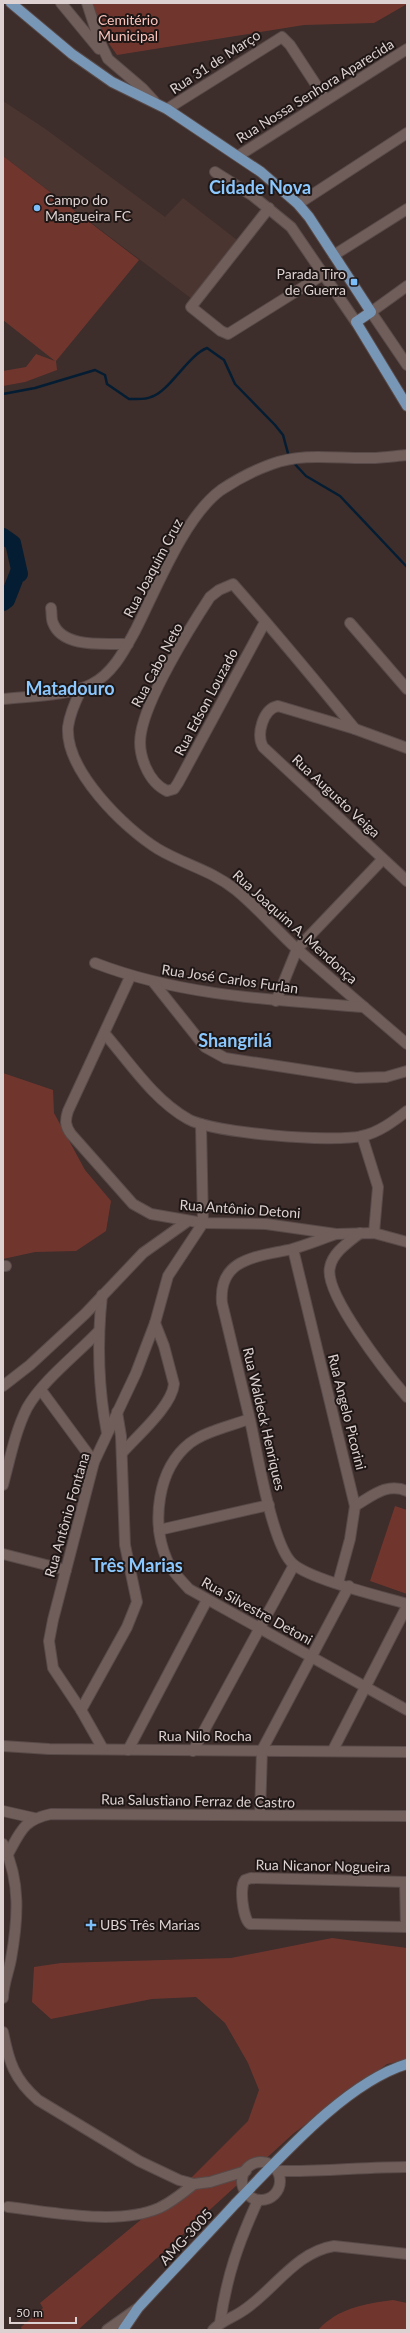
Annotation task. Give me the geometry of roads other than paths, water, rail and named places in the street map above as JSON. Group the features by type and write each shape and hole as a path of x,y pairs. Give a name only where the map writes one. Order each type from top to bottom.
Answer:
{"main road":[{"path":"11,3 72,54 112,82 154,101 238,156 261,172 298,204 334,255 370,312 356,322 407,406"},
{"name":"AMG-3005","path":"123,2330 138,2308 246,2193 275,2168 322,2118 363,2085 384,2073 407,2064"}],"street":[{"path":"61,3 108,60 142,88 154,101"},
{"path":"87,3 99,40 108,60"},
{"name":"Rua 31 de Março","path":"167,109 278,38 282,37 290,45 326,100"},
{"name":"Rua Nossa Senhora Aparecida","path":"238,156 407,50"},
{"path":"298,204 407,133"},
{"path":"216,172 269,208 291,227 356,322"},
{"path":"269,208 191,307 225,334 232,333 324,274"},
{"path":"334,255 407,209"},
{"path":"407,286 370,312 407,365"},
{"name":"Rua Joaquim Cruz","path":"3,699 81,690 102,678 112,668 128,644 176,549 208,502 221,490 267,466 302,457 372,458 407,455"},
{"name":"Rua Cabo Neto","path":"167,790 154,782 145,762 141,748 142,725 161,682 201,611 214,594 233,584 265,622"},
{"path":"51,608 53,623 57,630 72,640 128,644"},
{"path":"265,622 355,729 407,748"},
{"name":"Rua Edson Louzado","path":"167,790 174,789 178,783 265,622"},
{"path":"350,623 407,689"},
{"name":"Rua Joaquim A. Mendonça","path":"81,690 72,709 68,728 70,741 84,778 96,795 122,820 158,849 215,875 235,889 297,949 407,1044"},
{"name":"Rua Augusto Veiga","path":"355,729 278,706 270,710 262,725 260,738 263,747 407,881"},
{"path":"276,1001 297,949 382,859"},
{"name":"Rua José Carlos Furlan","path":"95,963 130,977 154,983 276,1001 364,1007"},
{"path":"130,977 106,1034 165,1103 188,1119 201,1124 277,1136 330,1138 362,1136 380,1129 407,1111"},
{"path":"154,983 205,1047 225,1058 356,1078 386,1077 407,1071"},
{"name":"Rua Antônio Detoni","path":"106,1034 68,1111 66,1120 71,1134 133,1204 151,1214 188,1221 203,1223 266,1224 336,1234"},
{"path":"201,1124 203,1223"},
{"path":"362,1136 378,1187 374,1233"},
{"path":"3,1386 30,1365 143,1253 188,1221"},
{"name":"Rua Antônio Fontana","path":"103,1750 81,1710 53,1668 50,1656 49,1641 51,1627 94,1462 136,1373 155,1323 168,1276 203,1223"},
{"path":"360,1233 332,1259 328,1276 342,1308 407,1397"},
{"path":"336,1234 374,1233 406,1241"},
{"name":"Rua Waldeck Henriques","path":"294,1565 283,1551 269,1505 222,1303 223,1284 234,1268 243,1261 292,1249 336,1234"},
{"name":"Rua Angelo Picorini","path":"292,1249 355,1506 350,1539 338,1583"},
{"path":"102,1295 98,1332 100,1395 107,1433"},
{"path":"122,1453 166,1404 174,1391 174,1384 164,1346 155,1323"},
{"path":"3,1485 18,1429 27,1408 41,1390 98,1332"},
{"path":"41,1390 94,1462"},
{"path":"81,1710 127,1627 137,1602 125,1545 122,1453 117,1412"},
{"name":"Rua Silvestre Detoni","path":"249,1419 192,1442 177,1455 167,1472 160,1495 159,1530 162,1546 170,1567 189,1589 207,1600 407,1710"},
{"path":"355,1506 388,1488 396,1486 407,1491"},
{"path":"159,1530 269,1505"},
{"path":"3,1554 66,1570"},
{"path":"193,1751 294,1565 338,1583 407,1605 333,1750"},
{"path":"260,1815 262,1750 349,1586"},
{"path":"128,1750 207,1600"},
{"name":"Rua Nilo Rocha","path":"4,1745 49,1749 103,1750 333,1750 407,1752"},
{"path":"3,1811 34,1818"},
{"name":"Rua Salustiano Ferraz de Castro","path":"34,1818 64,1813 407,1816"},
{"path":"3,1998 16,1933 18,1904 15,1880 5,1849 34,1818"},
{"name":"Rua Nicanor Nogueira","path":"406,1882 251,1878 245,1880 242,1884 244,1915 250,1924 407,1927"},
{"path":"406,1882 407,1927"},
{"path":"3,2032 15,2076 25,2089 38,2100 139,2161 179,2180 194,2184 225,2178 246,2171 256,2163 262,2162 275,2168 325,2172 407,2167"},
{"path":"246,2171 242,2182 246,2193 258,2200 268,2198 276,2190 280,2181 275,2168"},
{"path":"8,2207 67,2214 104,2216 130,2215 159,2208 172,2202 194,2184"},
{"path":"216,2326 234,2257 258,2200"},
{"path":"216,2326 244,2310 292,2268 322,2248 334,2246 407,2254"},
{"path":"107,2330 138,2308"}],"waterway":[{"path":"3,394 35,388 95,370 105,375 107,384 129,399 146,399 165,388 193,358 207,348 224,360 235,384 283,435 289,457"},
{"path":"292,461 306,476 340,496 407,567"},
{"path":"3,536 13,543 20,574 18,572 7,600 3,603"}],"place":[{"name":"Campo do Mangueira FC","path":"37,208"},
{"name":"Parada Tiro de Guerra","path":"354,282"},
{"name":"UBS Três Marias","path":"91,1925"}],"district":[{"name":"Cidade Nova","path":"260,188"},
{"name":"Matadouro","path":"70,689"},
{"name":"Shangrilá","path":"235,1041"},
{"name":"Três Marias","path":"137,1566"}],"park label":[{"name":"Cemitério Municipal","path":"128,28"}]}
